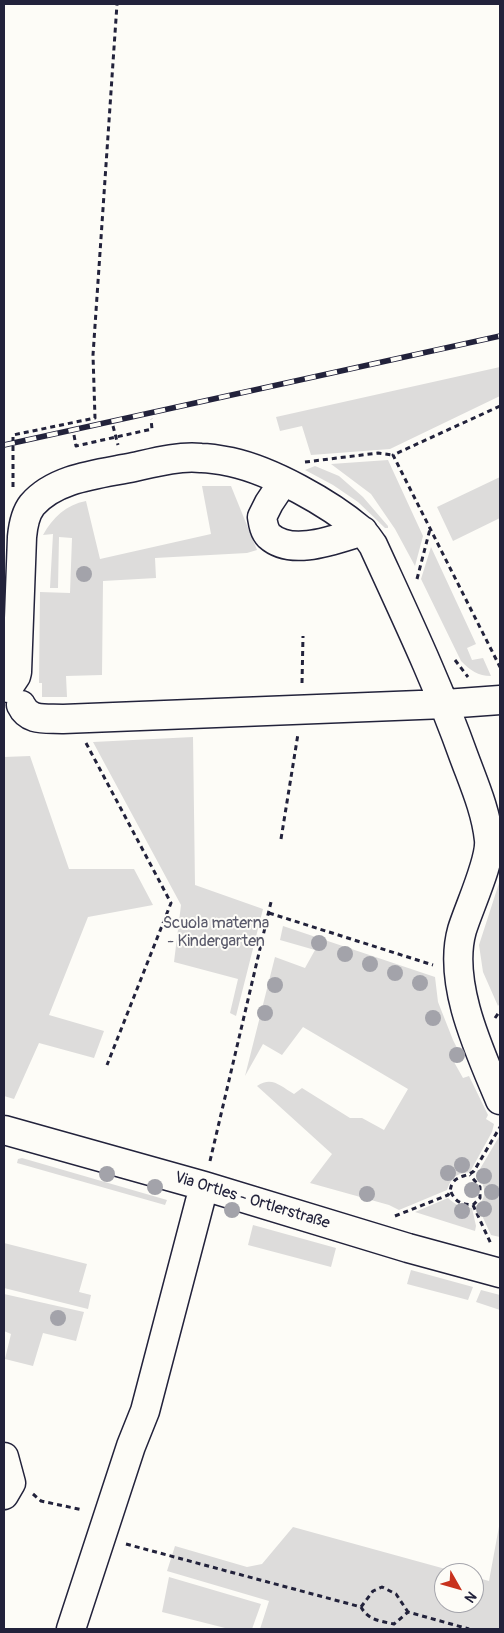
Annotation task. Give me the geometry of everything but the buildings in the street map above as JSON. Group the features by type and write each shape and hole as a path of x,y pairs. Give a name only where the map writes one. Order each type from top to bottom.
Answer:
{"street":[{"path":"500,700 445,704 212,714 63,719 33,718 9,700 17,672 24,521 31,506 48,492 70,482 168,459 201,458 227,461 258,470 321,502 363,531 373,545 445,704 484,814 489,842 485,863 462,931 459,946 459,974 460,985 478,1047 500,1100"},
{"path":"283,482 262,517 268,535 283,545 305,546 363,531"},
{"name":"Via Ortles - Ortlerstraße","path":"4,1130 204,1186 408,1248 500,1273"},
{"path":"71,1629 144,1410 204,1186"},
{"path":"4,1457 7,1489"}],"path":[{"path":"31,506 13,487 13,435 95,418 93,355 117,4"},
{"path":"303,462 378,453 393,455 500,406"},
{"path":"74,435 76,446 152,429 151,418"},
{"path":"113,426 116,437"},
{"path":"393,455 500,667"},
{"path":"416,579 430,528"},
{"path":"281,839 302,710 303,636"},
{"path":"84,740 171,903 107,1065"},
{"path":"204,1186 271,902"},
{"path":"269,913 459,974"},
{"path":"473,1205 462,1204 454,1200 451,1192 452,1183 459,1177 470,1175 474,1171 500,1127"},
{"path":"470,1175 480,1187 480,1198 473,1205"},
{"path":"392,1218 448,1196 451,1192"},
{"path":"473,1205 492,1247"},
{"path":"7,1489 28,1488 41,1501 104,1526 361,1607 366,1615 381,1621 394,1624 408,1612"},
{"path":"361,1607 373,1590 382,1587 396,1594 408,1612 469,1629"}],"green space":[{"path":"500,367 500,396 390,449 311,455 302,426 280,431 276,417"},
{"path":"388,460 423,536 415,566 395,529 371,494 331,464"},
{"path":"315,466 339,476 363,497 388,528 385,528 358,502 333,485 305,470"},
{"path":"500,477 500,518 453,541 437,507"},
{"path":"202,486 231,486 257,550 247,553 155,558 156,578 103,581 102,675 66,676 67,697 42,697 42,683 39,683 40,592 70,593 72,538 59,537 58,588 50,588 53,534 43,535 51,523 72,505 86,501 100,559 211,534"},
{"path":"431,547 476,644 467,648 472,660 483,658 491,676 474,672 461,661 421,579"},
{"name":"Scuola materna - Kindergarten","path":"193,737 195,885 263,909 236,1016 230,1013 238,979 174,962 181,905 93,742"},
{"path":"30,756 69,869 134,869 153,905 88,917 49,1015 104,1031 94,1058 39,1043 14,1099 4,1096 4,757"},
{"path":"500,880 500,1003 498,1006 483,972 479,945"},
{"path":"283,926 435,977 438,1002 462,1058 454,1062 463,1078 469,1076 488,1115 486,1119 494,1124 492,1132 470,1172 455,1176 447,1190 399,1210 389,1205 310,1183 332,1154 257,1086 262,1083 272,1082 294,1094 302,1088 350,1118 362,1118 384,1130 408,1089 303,1027 282,1055 263,1044 245,1076 275,957 305,968 315,950 280,940"},
{"path":"500,1135 500,1237 491,1235 478,1207 483,1198 484,1190 477,1174"},
{"path":"22,1158 167,1200 165,1205 17,1163 18,1159"},
{"path":"448,1198 459,1206 472,1208 476,1226 475,1231 415,1212"},
{"path":"253,1225 336,1248 331,1267 248,1245"},
{"path":"4,1243 87,1264 79,1292 91,1295 88,1309 4,1288"},
{"path":"411,1270 473,1287 468,1300 407,1284"},
{"path":"481,1290 500,1295 500,1310 476,1302"},
{"path":"4,1294 84,1312 76,1341 43,1333 33,1366 5,1359 11,1334 4,1331"},
{"path":"500,1521 500,1629 260,1629 269,1601 167,1571 175,1546 247,1567 262,1564 293,1527 434,1566 434,1613 484,1613 484,1580 489,1581"},
{"path":"169,1577 261,1604 252,1629 229,1629 162,1612"}],"railway":[{"path":"4,445 500,336"}]}
